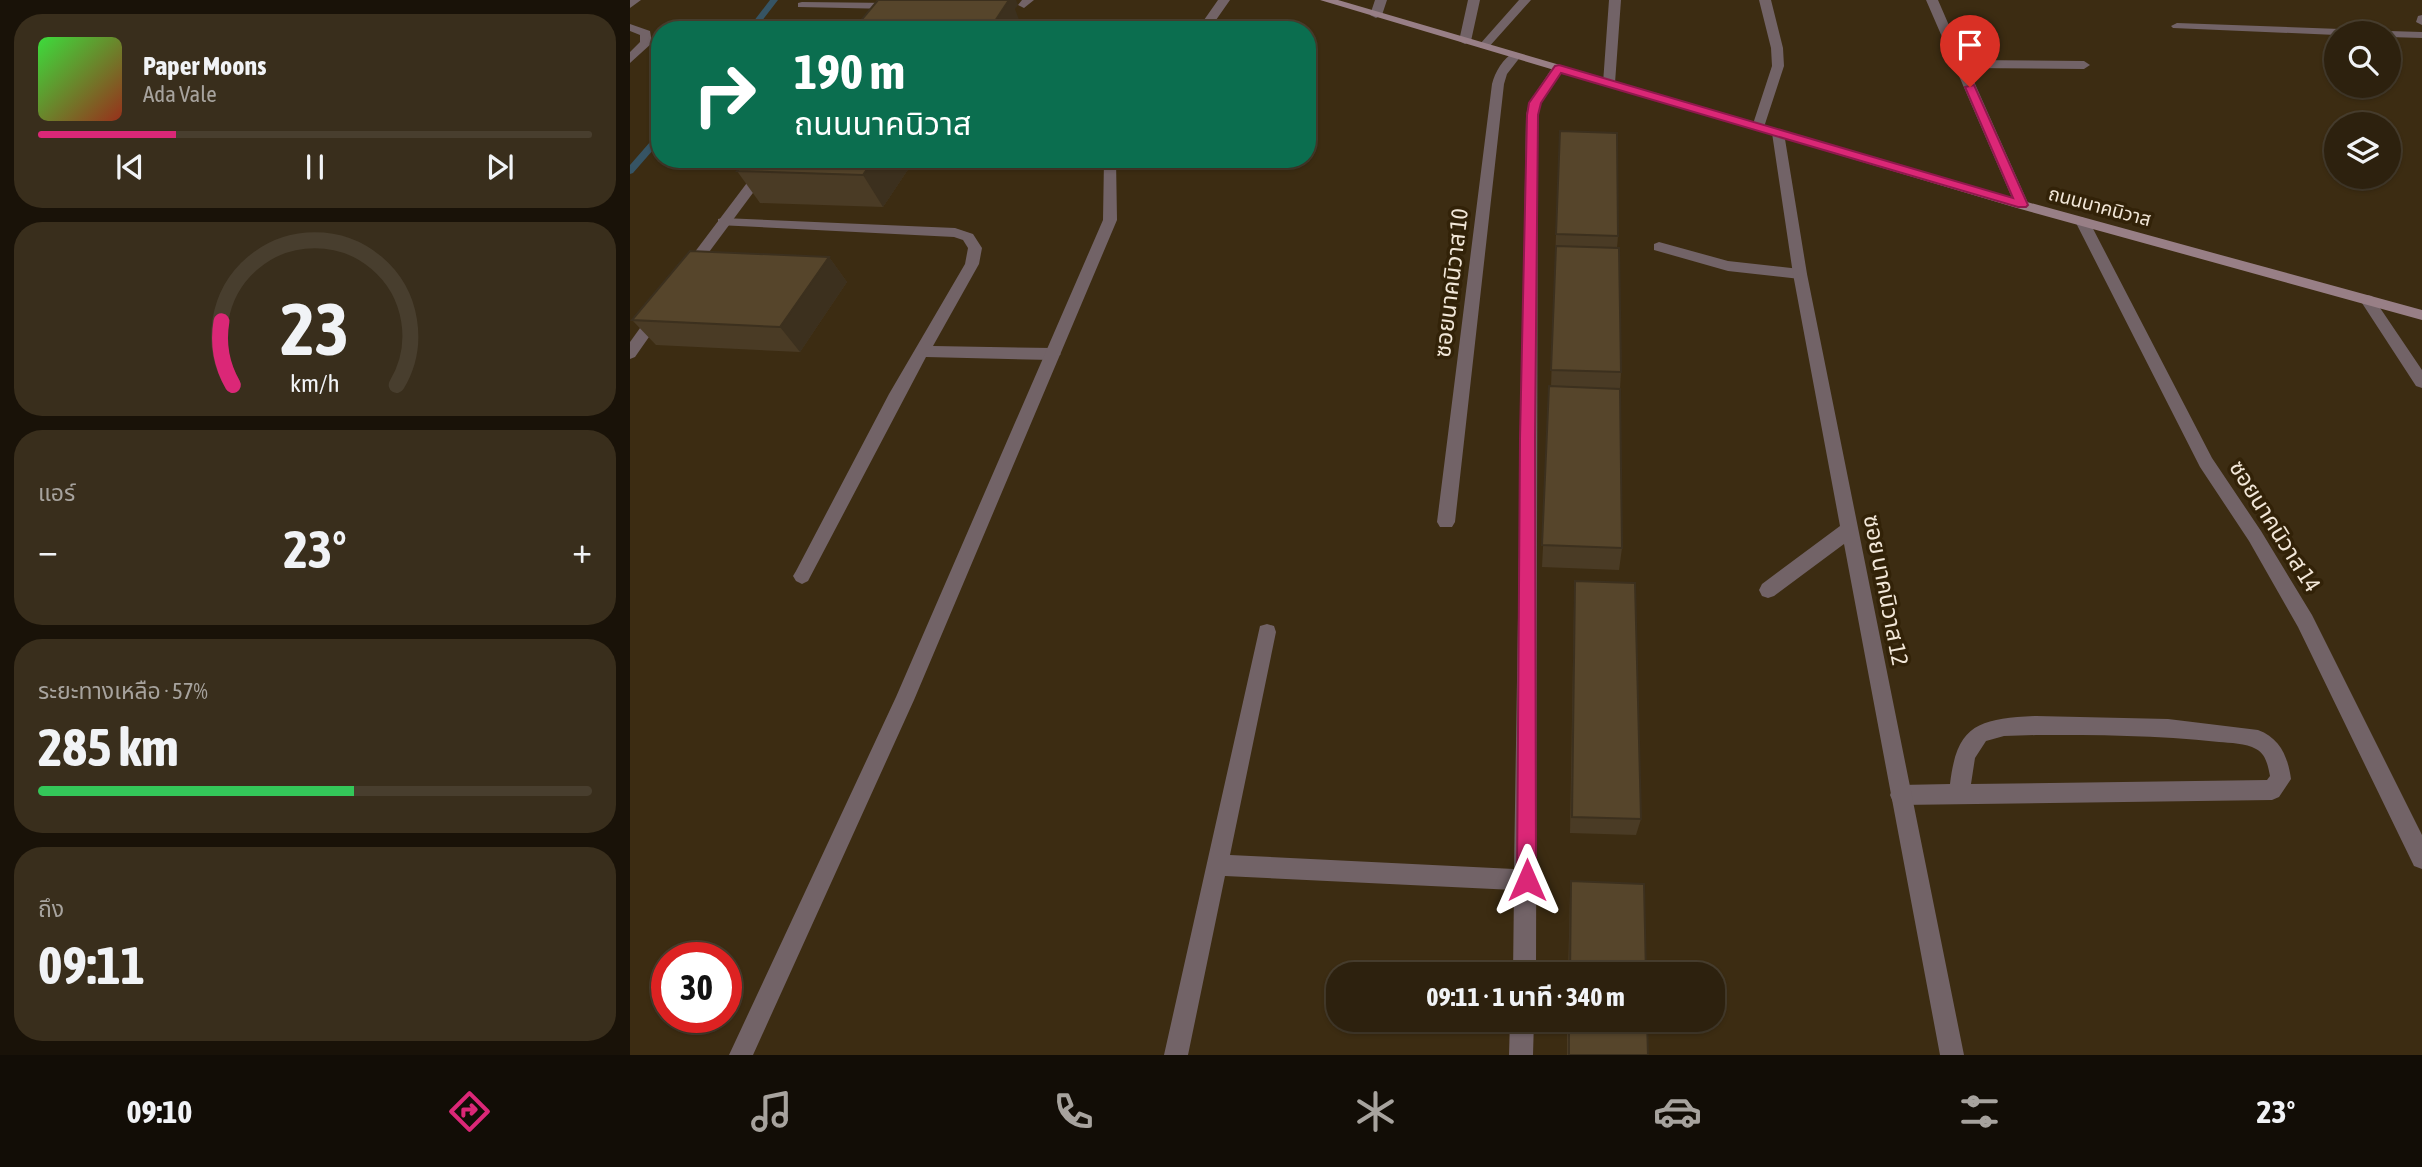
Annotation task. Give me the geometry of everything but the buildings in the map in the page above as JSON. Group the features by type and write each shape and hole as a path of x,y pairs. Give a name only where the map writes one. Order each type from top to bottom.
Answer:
{"main road":[{"name":"ถนนนาคนิวาส","path":"1326,0 2022,205 2422,315"}],"street":[{"path":"630,5 635,0"},
{"path":"1209,21 1224,0"},
{"path":"1376,15 1381,0"},
{"path":"1465,41 1474,0"},
{"path":"1484,47 1525,0"},
{"path":"1609,83 1615,0"},
{"path":"1758,127 1778,66 1777,48 1765,0"},
{"path":"1932,0 2022,205"},
{"path":"802,5 894,3"},
{"path":"881,21 894,3"},
{"path":"2177,26 2324,31"},
{"path":"630,27 646,33 646,43 630,59"},
{"path":"2401,34 2422,35"},
{"name":"ซอยนาคนิวาส 10","path":"1446,522 1498,84 1501,73 1515,55"},
{"path":"1960,64 2084,65"},
{"path":"1524,962 1527,880 1527,438 1532,115 1535,103 1559,68"},
{"name":"ซอย นาคนิวาส 12","path":"1778,133 1800,274 1952,1055"},
{"path":"684,277 765,168"},
{"path":"741,1055 904,700 1110,220 1110,168"},
{"name":"ซอยนาคนิวาส 14","path":"2082,221 2206,462 2255,536 2305,621 2422,858"},
{"path":"723,222 955,233 968,237 975,248 972,264 922,351 802,576"},
{"path":"1659,247 1703,262 1735,269 1800,274"},
{"path":"630,353 668,299"},
{"path":"2367,300 2422,382"},
{"path":"922,351 1053,354"},
{"path":"1768,590 1850,529"},
{"path":"1176,1055 1266,632"},
{"path":"1900,795 1959,795 2272,790 2281,779 2279,763 2271,749 2258,739 2236,734 2139,728 2009,725 1986,730 1975,739 1964,758 1959,795"},
{"path":"1218,865 1527,880"},
{"path":"1521,1055 1522,1032"}],"waterway":[{"path":"758,21 774,0"},
{"path":"630,171 651,146"}],"route":[{"path":"1527,880 1527,438 1534,148 1532,115 1535,103 1559,68 2022,205 1970,87"}]}
